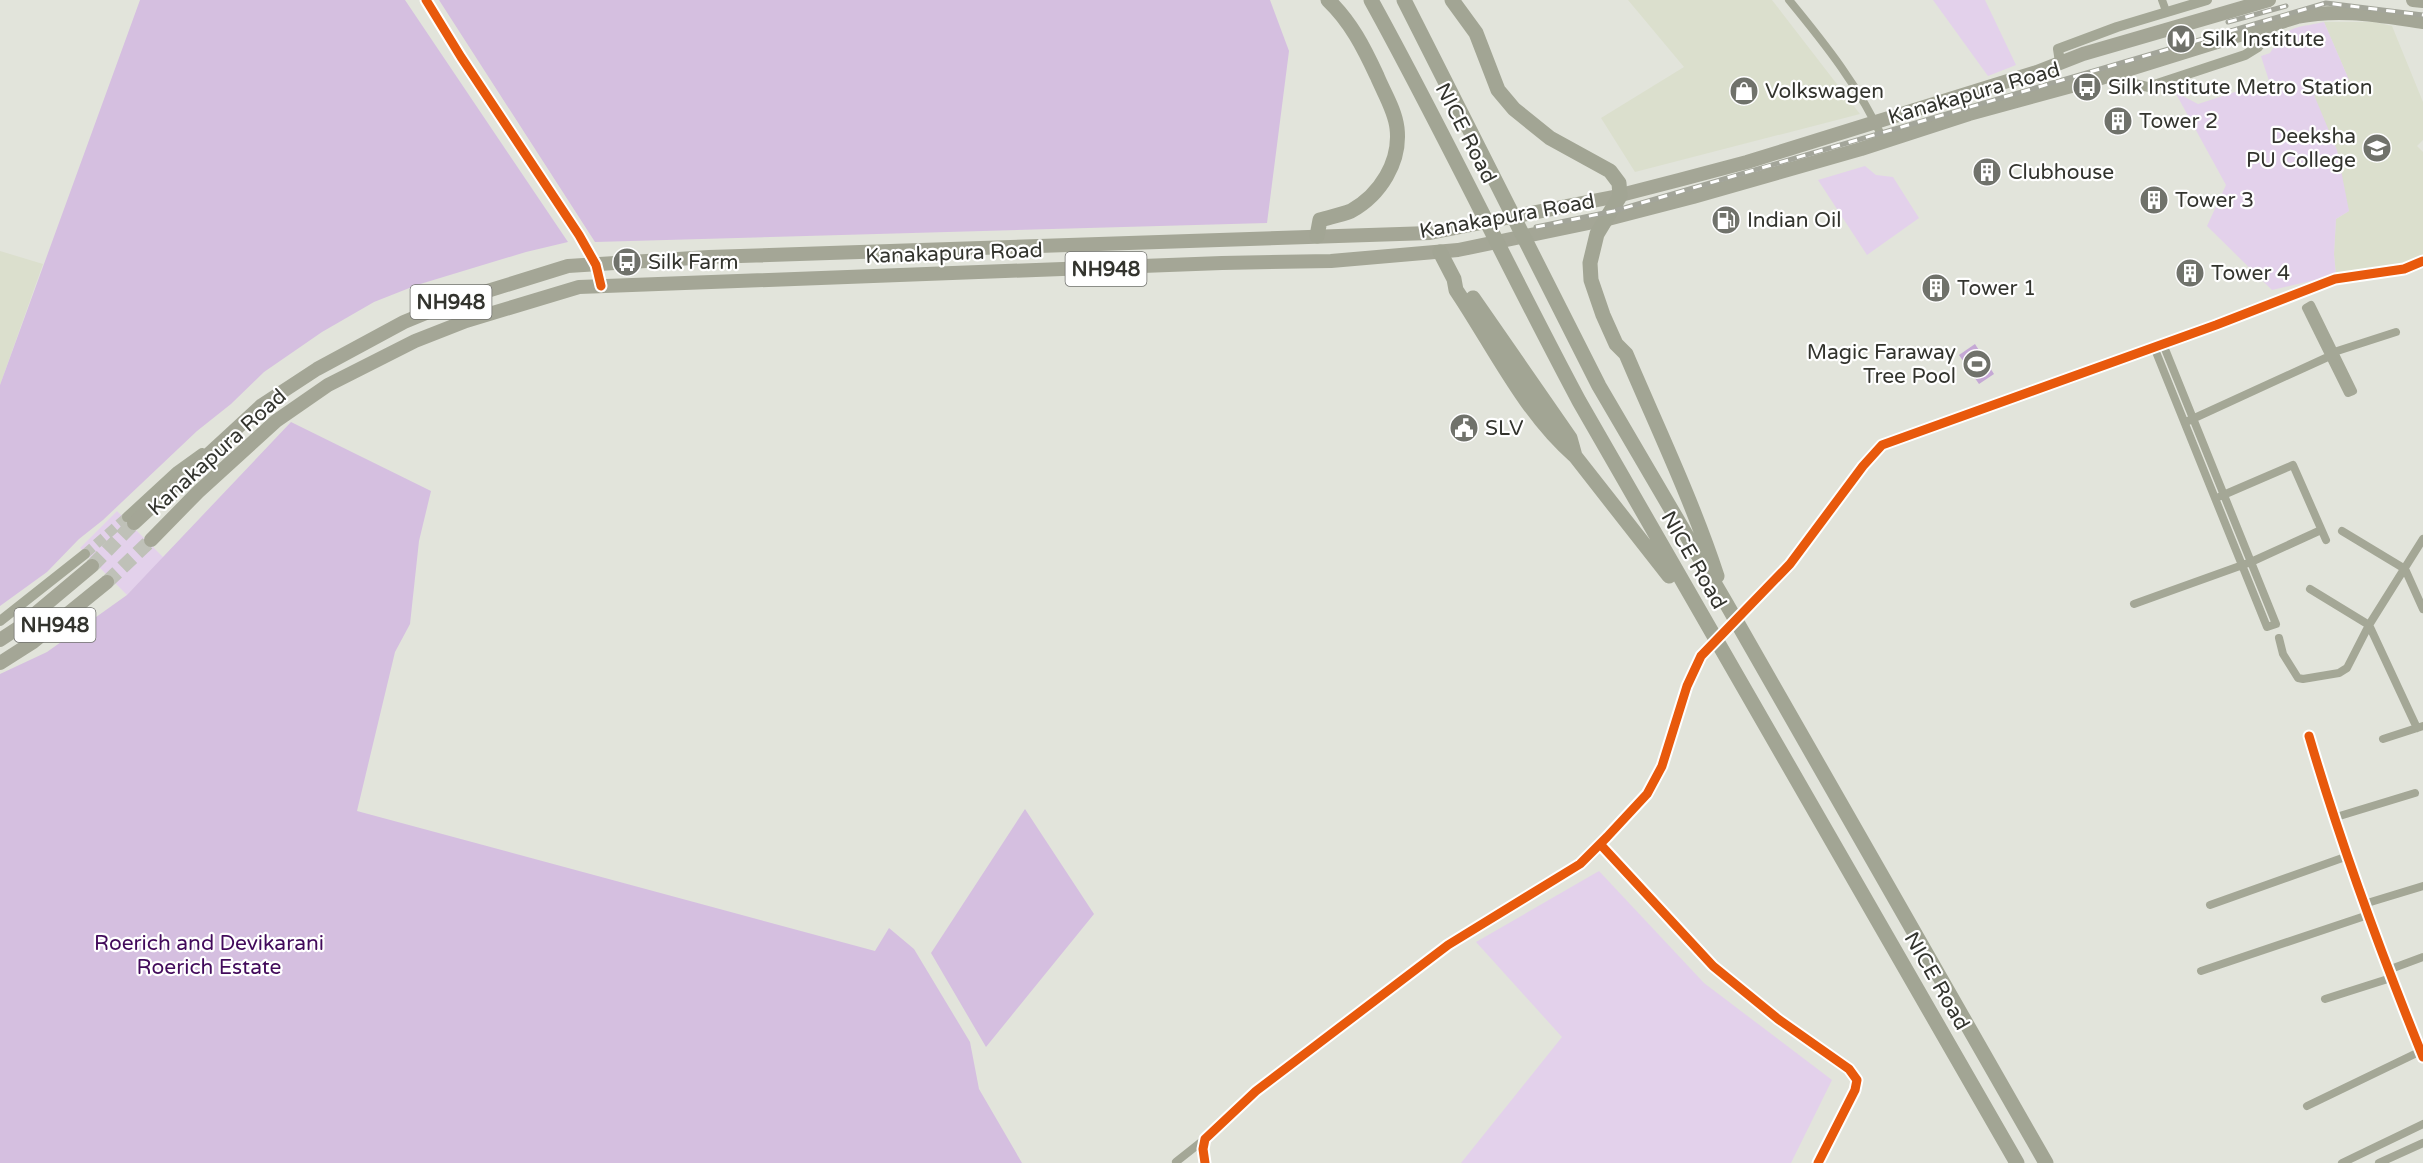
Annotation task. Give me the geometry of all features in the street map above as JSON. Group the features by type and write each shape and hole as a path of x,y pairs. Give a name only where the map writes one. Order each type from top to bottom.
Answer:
{"highway":[{"path":"1317,236 1320,220 1349,212 1365,202 1385,180 1391,167 1397,129 1392,110 1364,47 1352,28 1328,0"},
{"name":"NICE Road","path":"1371,0 1469,184 1516,282 1607,451 2017,1163"},
{"name":"NICE Road","path":"1404,0 1599,386 1729,607 2046,1163"},
{"path":"1452,0 1476,33 1498,90 1514,109 1550,138 1610,171 1619,183 1620,196 1598,234 1590,262 1591,280 1616,344 1626,354 1669,450 1674,469 1702,532 1729,607"},
{"name":"Kanakapura Road","path":"130,520 262,405 295,382 404,322 455,301 568,266 730,256 1430,233 1620,196 1747,162 2037,72 2060,62 2269,0"},
{"path":"2413,0 2423,2"},
{"name":"Kanakapura Road","path":"151,540 198,492 276,421 328,385 415,341 466,321 579,287 1331,261 1440,252 1608,219 1693,197 1968,114 2101,78 2314,14 2337,11 2423,22"},
{"path":"1201,241 1203,264"},
{"path":"1440,252 1454,279 1456,290 1505,370 1707,624"},
{"name":"NH948","path":"0,640 18,628 88,560"},
{"name":"NH948","path":"0,663 33,642 107,582"}],"street":[{"path":"426,0 579,235 596,264 601,286"},
{"path":"1789,0 1832,52 1870,109 1884,141"},
{"path":"2162,0 2166,11"},
{"name":"Kanakapura Road","path":"2060,62 2058,49 2166,11 2207,0"},
{"name":"Kanakapura Road","path":"2101,78 2120,79 2148,87 2253,51 2276,27 2275,25"},
{"path":"1751,606 1790,564 1863,466 1882,445 2158,346 2335,279 2404,269 2423,261"},
{"path":"2311,305 2331,354 2306,308 2311,305"},
{"path":"2189,421 2331,354 2396,332"},
{"path":"2158,346 2220,497 2251,562 2276,624 2267,627 2242,565 2220,497"},
{"path":"2220,497 2293,465 2326,540"},
{"path":"2134,604 2251,562 2321,530"},
{"path":"2342,531 2405,569 2423,609"},
{"path":"2279,638 2283,654 2298,678 2339,673 2347,668 2369,625 2423,540"},
{"path":"0,621 88,560"},
{"path":"2310,589 2369,625 2420,727 2383,739"},
{"path":"1176,1162 1205,1139 1256,1091 1448,945 1580,864 1647,794 1662,766 1687,686 1701,656"},
{"path":"2307,1106 2422,1054 2333,818 2309,736"},
{"path":"2333,818 2415,793"},
{"path":"1600,844 1713,966 1778,1019 1849,1069 1857,1080 1855,1090 1818,1163"},
{"path":"2210,905 2348,856"},
{"path":"2364,904 2423,886"},
{"path":"2201,971 2368,915"},
{"path":"2325,999 2390,974 2423,957"},
{"path":"2342,1163 2423,1124"},
{"path":"1205,1139 1203,1149 1206,1163"},
{"path":"2379,1163 2423,1143"}],"shaded area":[{"name":"Volkswagen","path":"1628,0 1772,0 1860,114 1635,172 1601,118 1684,67"},
{"path":"1933,0 1985,0 2016,65 1988,76"},
{"name":"Deeksha PU College","path":"2324,22 2374,22 2392,26 2423,102 2423,140 2417,146 2423,152 2423,257 2408,263 2336,275 2334,254 2336,219 2349,211 2314,95 2349,80"},
{"path":"2324,22 2349,80 2314,95 2337,150 2349,211 2336,219 2334,254 2336,275 2272,290 2207,226 2226,185 2175,92 2198,104 2269,81 2261,56 2270,53 2282,37 2292,29"},
{"path":"1865,166 1876,175 1893,177 1919,218 1867,255 1818,180"},
{"path":"0,251 43,264 0,385"},
{"name":"Magic Faraway Tree Pool","path":"1975,344 1994,374 1979,384 1959,355"},
{"path":"117,511 164,558 127,595 80,548"},
{"path":"1599,871 1704,983 1832,1080 1791,1163 1461,1163 1562,1037 1476,942"}],"green space":[{"path":"140,0 405,0 568,242 526,252 417,285 374,302 322,332 264,372 231,404 197,431 103,520 79,539 47,572 0,606 0,385"},
{"path":"439,0 1270,0 1289,51 1267,223 595,242"},
{"name":"Roerich and Devikarani Roerich Estate","path":"291,422 431,491 419,541 410,624 395,652 357,811 875,951 889,928 914,949 970,1042 979,1089 1022,1163 0,1163 0,674 47,652 127,595"},
{"path":"1025,809 1094,914 986,1047 931,953"}],"tunnel":[{"path":"85,554 127,517"},
{"path":"92,566 134,523"},
{"path":"107,582 151,540"},
{"path":"1701,656 1751,606"}],"railway":[{"path":"1536,227 1614,211 2326,3 2423,15"},
{"path":"2228,22 2286,6"}],"cycle path":[{"path":"426,0 579,235 596,265 601,286"},
{"path":"1205,1163 1203,1149 1205,1139 1256,1091 1448,945 1580,864 1607,837 1647,794 1662,766 1687,686 1701,656 1790,564 1863,466 1882,445 2216,325 2335,279 2404,269 2423,261"},
{"path":"2309,736 2362,898 2423,1057"},
{"path":"1600,844 1713,966 1778,1019 1849,1069 1857,1080 1855,1090 1818,1163"}],"place":[{"name":"Silk Institute","path":"2181,39"},
{"name":"Silk Institute Metro Station","path":"2087,87"},
{"name":"Volkswagen","path":"1744,91"},
{"name":"Tower 2","path":"2118,121"},
{"name":"Deeksha PU College","path":"2377,148"},
{"name":"Clubhouse","path":"1987,172"},
{"name":"Tower 3","path":"2154,200"},
{"name":"Indian Oil","path":"1726,220"},
{"name":"Silk Farm","path":"627,262"},
{"name":"Tower 4","path":"2190,273"},
{"name":"Tower 1","path":"1936,288"},
{"name":"Magic Faraway Tree Pool","path":"1977,364"},
{"name":"SLV","path":"1464,428"}]}
